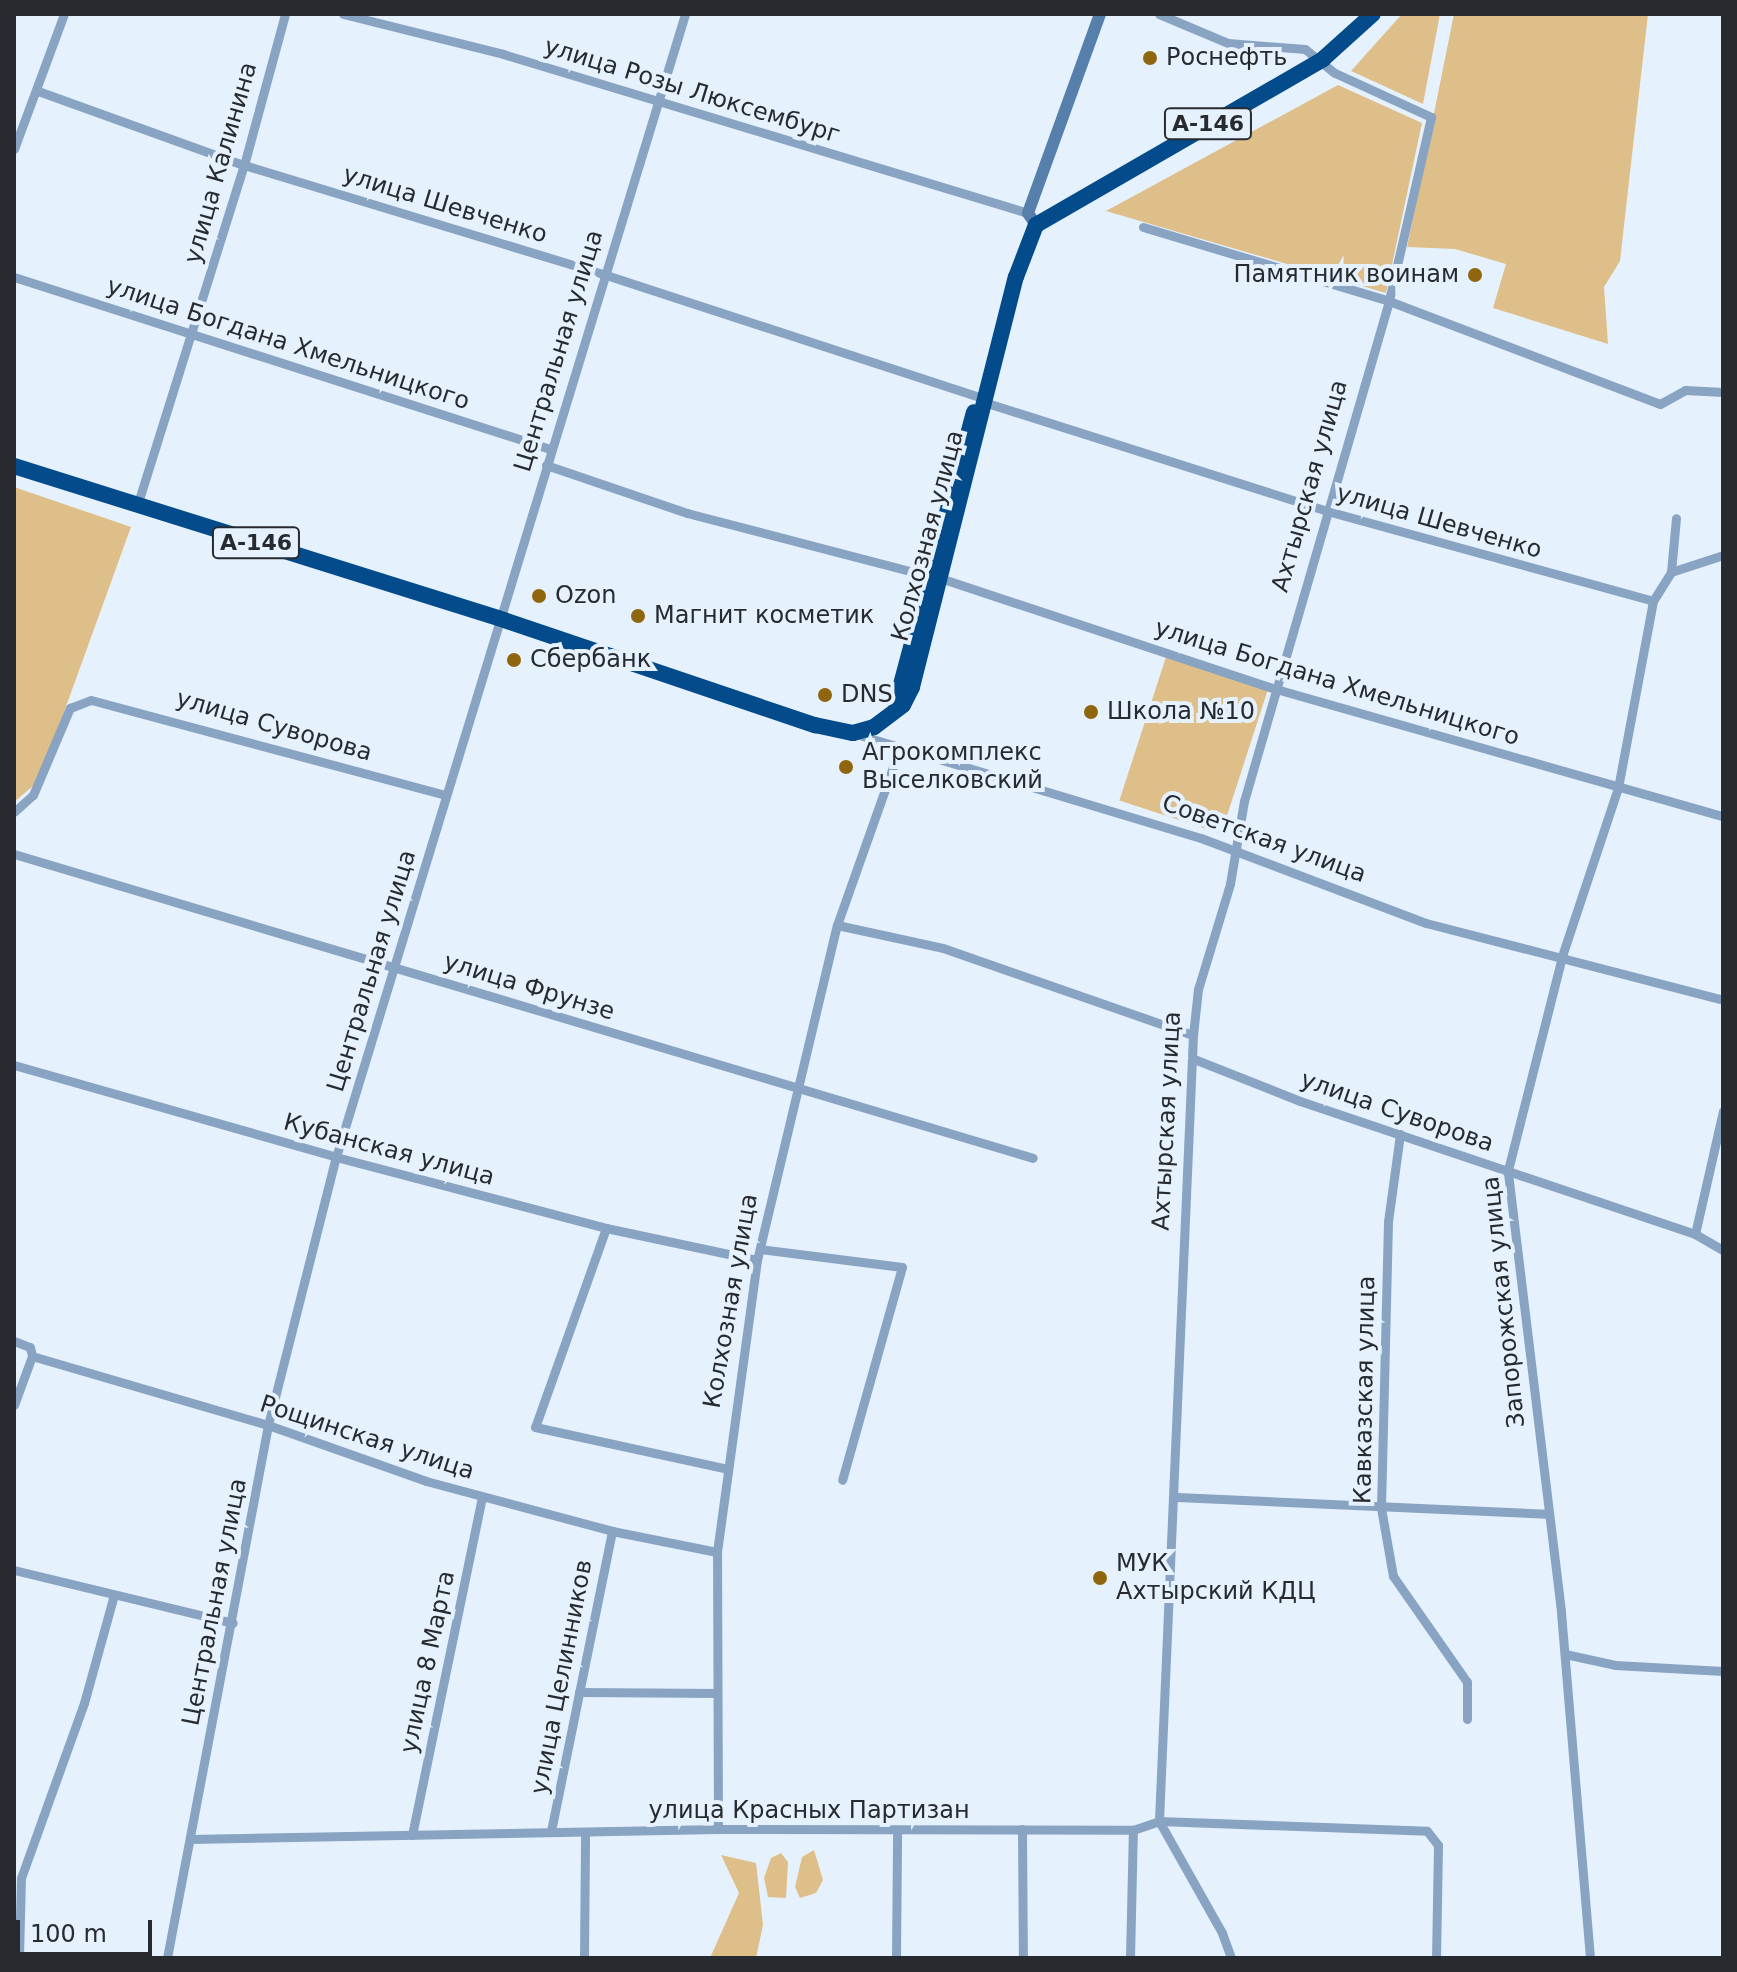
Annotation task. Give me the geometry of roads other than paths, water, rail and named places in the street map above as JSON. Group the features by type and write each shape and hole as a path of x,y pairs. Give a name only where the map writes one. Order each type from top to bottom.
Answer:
{"highway":[{"name":"А-146","path":"1032,219 1323,59 1373,14"},
{"name":"Колхозная улица","path":"853,733 892,716 912,687 936,578 1032,219"},
{"name":"Советская улица","path":"14,466 498,618 815,725 853,733"}],"street":[{"path":"14,149 64,14"},
{"name":"улица Калинина","path":"137,506 244,165 285,14"},
{"name":"улица Розы Люксембург","path":"343,14 503,54 1032,219"},
{"name":"Центральная улица","path":"167,1958 233,1623 268,1425 336,1157 397,966 498,618 685,14"},
{"name":"Колхозная улица","path":"1032,219 1100,14"},
{"path":"1159,14 1228,43 1305,49 1323,59"},
{"name":"Ахтырская улица","path":"1159,1821 1177,1497 1193,1035 1198,989 1230,884 1234,849 1276,689 1389,301 1431,117 1335,73 1323,59"},
{"name":"улица Шевченко","path":"38,91 244,165 603,274 1327,511 1653,601"},
{"path":"1143,227 1389,301 1660,404 1685,390 1723,392"},
{"name":"улица Богдана Хмельницкого","path":"14,277 550,449"},
{"name":"улица Богдана Хмельницкого","path":"546,465 687,513 936,578 1276,689 1723,816"},
{"name":"Запорожская улица","path":"1590,1958 1565,1654 1546,1514 1508,1170 1562,956 1618,788 1653,601 1671,572 1676,518"},
{"path":"1671,572 1723,555"},
{"name":"улица Суворова","path":"14,812 33,795 70,708 91,700 445,795"},
{"name":"Советская улица","path":"853,733 899,750 1234,849 1426,923 1723,1000"},
{"name":"Колхозная улица","path":"718,1829 717,1552 757,1260 837,925 899,750"},
{"name":"улица Фрунзе","path":"14,854 397,966 799,1091 1033,1158"},
{"path":"837,925 943,948 1193,1035"},
{"name":"улица Суворова","path":"1194,1059 1400,1134 1695,1234 1723,1250"},
{"name":"Кубанская улица","path":"14,1065 336,1157 606,1228 757,1260"},
{"path":"1695,1234 1723,1111"},
{"name":"Кавказская улица","path":"1400,1134 1388,1222 1381,1508 1393,1576 1467,1682 1467,1719"},
{"path":"606,1228 535,1427 727,1469"},
{"path":"760,1249 902,1267 842,1480"},
{"name":"Рощинская улица","path":"14,1341 30,1347 32,1356 268,1425 482,1497 612,1531 717,1552"},
{"path":"14,1405 32,1356"},
{"name":"улица 8 Марта","path":"412,1835 482,1497"},
{"path":"1177,1497 1546,1514"},
{"name":"улица Целинников","path":"551,1831 612,1531"},
{"path":"14,1570 233,1623"},
{"path":"19,1958 21,1878 84,1703 114,1595"},
{"path":"1565,1654 1615,1665 1723,1671"},
{"path":"579,1692 717,1693"},
{"path":"1159,1821 1222,1933 1231,1958"},
{"name":"улица Красных Партизан","path":"190,1839 718,1829 897,1832 1133,1830 1159,1821 1427,1831 1438,1845 1436,1958"},
{"path":"1022,1829 1023,1958"},
{"path":"1130,1958 1133,1830"},
{"path":"584,1958 585,1832"},
{"path":"896,1958 897,1832"}],"place":[{"name":"Роснефть","path":"1150,58"},
{"name":"Памятник воинам","path":"1475,275"},
{"name":"Ozon","path":"539,596"},
{"name":"Магнит косметик","path":"638,616"},
{"name":"Сбербанк","path":"514,660"},
{"name":"DNS","path":"825,695"},
{"name":"Школа №10","path":"1091,712"},
{"name":"Агрокомплекс Выселковский","path":"846,767"},
{"name":"МУК Ахтырский КДЦ","path":"1100,1578"}]}
